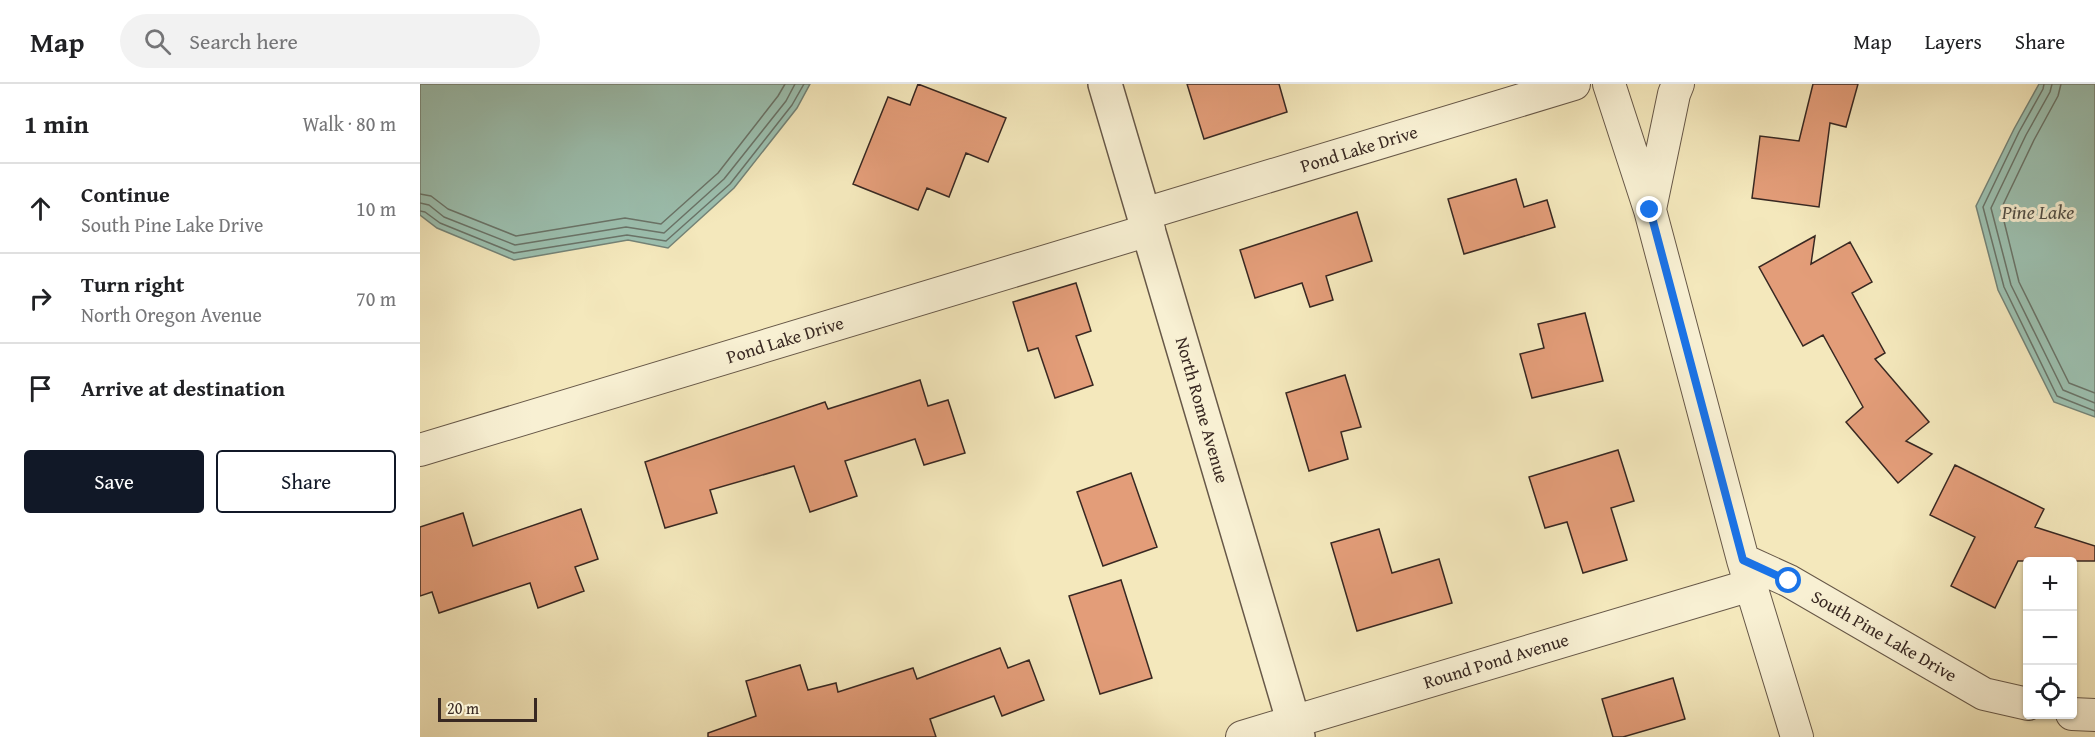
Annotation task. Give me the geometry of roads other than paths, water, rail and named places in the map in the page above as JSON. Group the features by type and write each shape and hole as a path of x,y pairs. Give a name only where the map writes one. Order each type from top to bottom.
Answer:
{"street":[{"name":"North Rome Avenue","path":"1105,84 1296,729"},
{"name":"Pond Lake Drive","path":"420,450 1147,222 1574,84"},
{"path":"1609,84 1650,210 1747,572 1797,737"},
{"path":"1650,210 1678,84"},
{"name":"South Pine Lake Drive","path":"1747,572 1789,581 1984,694 2023,703"},
{"name":"Round Pond Avenue","path":"1242,737 1296,729 1747,572"},
{"path":"2077,714 2095,715"}],"water":[{"path":"420,84 810,84 797,108 734,188 668,248 628,240 514,260 437,228 420,215"},
{"name":"Pine Lake","path":"2039,84 2095,84 2095,417 2054,402 1998,290 1976,206"}]}
